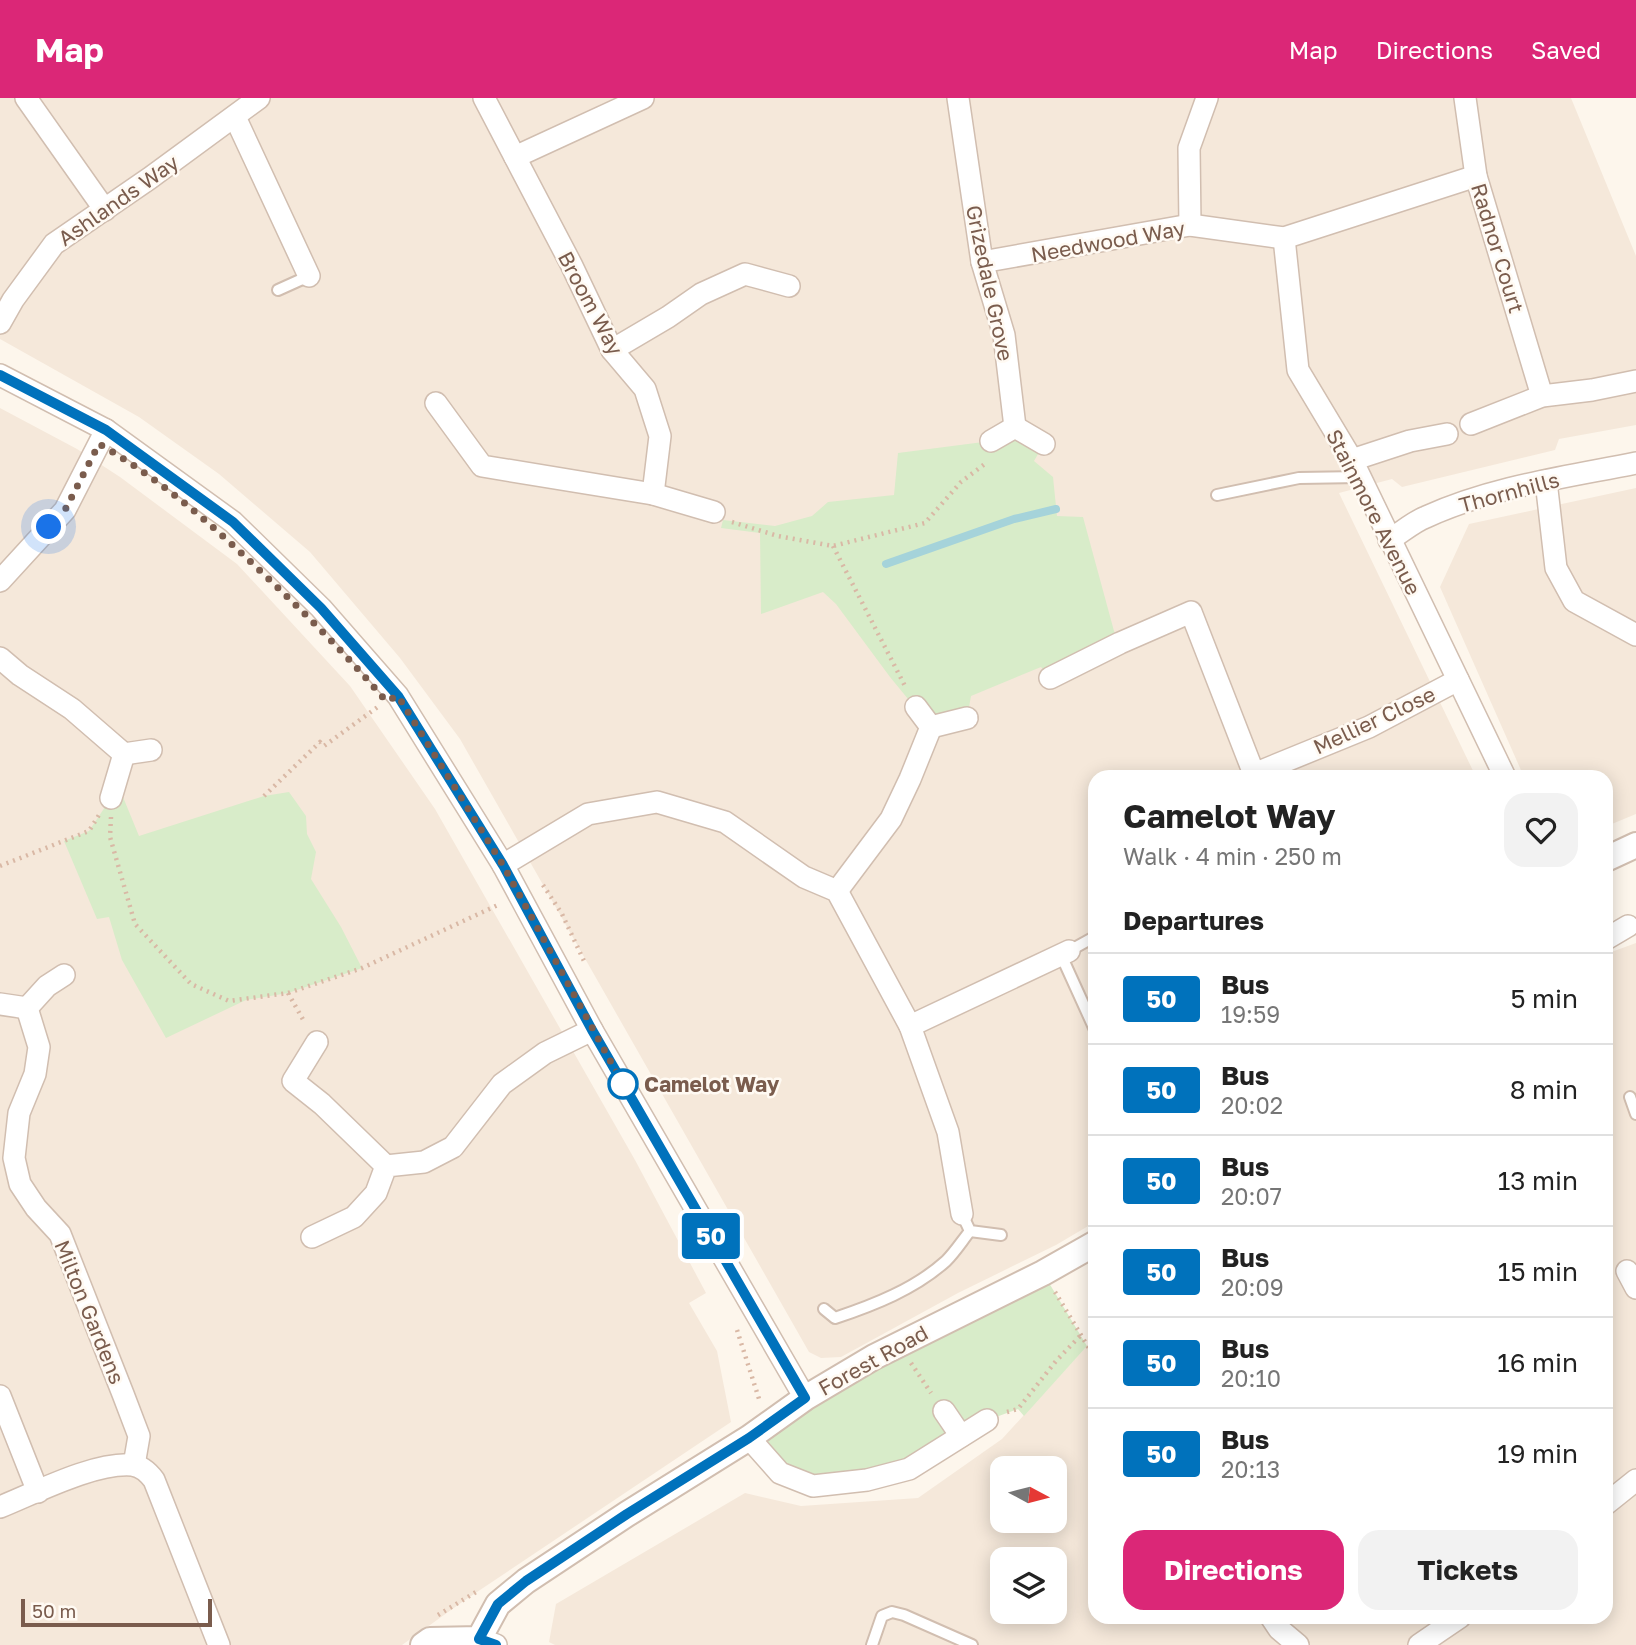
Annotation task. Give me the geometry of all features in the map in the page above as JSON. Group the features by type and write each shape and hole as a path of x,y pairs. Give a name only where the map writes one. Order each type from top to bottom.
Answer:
{"street":[{"path":"26,98 104,210"},
{"name":"Ashlands Way","path":"0,323 13,300 54,244 258,98"},
{"name":"Broom Way","path":"484,98 612,350 645,389 660,436 653,494"},
{"path":"515,157 643,98"},
{"name":"Grizedale Grove","path":"958,98 982,262 1004,335 1015,427"},
{"path":"1190,225 1189,148 1207,98"},
{"name":"Radnor Court","path":"1465,98 1476,176 1542,396"},
{"path":"235,117 309,276"},
{"name":"Needwood Way","path":"982,262 1190,225 1284,237 1476,176"},
{"name":"Stainmore Avenue","path":"1284,237 1298,370 1356,468 1502,770"},
{"path":"612,350 701,294 745,274 789,286"},
{"path":"0,374 106,430 233,522 321,608 398,696 503,865 592,1030 805,1398"},
{"path":"1471,424 1542,396 1636,381"},
{"path":"436,403 482,466 653,494 715,512"},
{"path":"991,441 1015,427 1044,444"},
{"path":"0,581 65,510 106,430"},
{"path":"1356,468 1410,441 1447,434"},
{"name":"Thornhills","path":"1389,540 1423,518 1464,502 1546,481 1636,463"},
{"path":"1546,481 1556,568 1574,601 1636,635"},
{"path":"1050,678 1191,612 1252,770"},
{"path":"0,658 20,675 72,709 124,754 151,750"},
{"name":"Mellier Close","path":"1266,770 1368,727 1458,680"},
{"path":"916,707 931,727"},
{"path":"931,727 967,718"},
{"path":"837,891 891,819 931,727"},
{"path":"111,798 124,754"},
{"path":"503,865 588,814 657,802 725,822 804,877 837,891 910,1026 948,1132 966,1222"},
{"path":"1613,856 1636,845"},
{"path":"1613,935 1628,926"},
{"path":"910,1026 1065,953"},
{"path":"0,1004 27,1008 47,986 64,975"},
{"name":"Milton Gardens","path":"27,1008 39,1047 35,1074 19,1113 13,1158 20,1184 36,1208 60,1234 139,1436 134,1465"},
{"path":"386,1166 424,1162 453,1147 502,1084 545,1054 592,1030"},
{"path":"317,1042 293,1081 322,1104 386,1166"},
{"path":"312,1237 354,1217 376,1193 386,1166"},
{"name":"Forest Road","path":"423,1645 430,1640 487,1642 498,1604 526,1581 627,1514 749,1438 805,1398 899,1344 1044,1273 1088,1248"},
{"path":"0,1396 38,1492"},
{"path":"944,1411 961,1436"},
{"path":"749,1438 780,1474 813,1486 867,1480 909,1469 987,1420"},
{"path":"0,1507 90,1471 134,1465 147,1471 154,1480 219,1645"},
{"path":"1613,1498 1636,1480"},
{"path":"1276,1624 1298,1645"},
{"path":"1419,1645 1455,1630"}],"lane":[{"path":"278,290 309,276"},
{"path":"1217,495 1356,468"},
{"path":"1088,940 1065,953 1088,1012"},
{"path":"1630,1097 1636,1114"},
{"path":"824,1309 835,1318 906,1288 945,1261 966,1222 1001,1235"},
{"path":"872,1645 882,1616 892,1612 972,1645"}],"path":[{"path":"715,512 723,520 778,536 833,546 925,523 961,482 994,456 1015,427"},
{"path":"833,546 916,707"},
{"path":"264,796 320,742 324,746 386,701 398,696"},
{"path":"0,866 89,831 111,798"},
{"path":"111,798 110,837 135,924 191,984 229,1001 288,993 362,968 519,894"},
{"path":"494,892 505,913"},
{"path":"288,993 317,1042"},
{"path":"1044,1273 1088,1347"},
{"path":"732,1318 761,1405"},
{"path":"987,1420 1018,1409 1056,1361 1081,1335"},
{"path":"899,1344 944,1411"},
{"path":"435,1617 482,1588"}],"shaded area":[{"path":"0,98 1571,98 1636,256 1636,425 1559,439 1555,450 1402,487 1392,479 1339,493 1473,770 1088,770 1088,1226 841,1357 821,1358 809,1352 460,739 400,658 310,552 219,474 139,417 0,339"},
{"path":"0,408 77,449 120,477 237,564 350,686 435,809 635,1160 706,1293 689,1303 717,1351 731,1422 402,1645 0,1645"},
{"path":"1636,488 1636,814 1613,824 1613,770 1521,770 1440,587 1469,524"},
{"path":"1636,943 1636,1645 555,1645 549,1642 556,1604 745,1493 801,1506 918,1498 1002,1439 1088,1345 1088,1624 1613,1624 1613,951"}],"green space":[{"path":"1015,427 1044,444 1034,461 1053,477 1057,516 1083,517 1114,631 1120,643 1050,678 1041,667 971,696 967,718 931,727 836,604 823,592 761,614 760,533 721,528 723,520 775,526 812,516 828,502 894,495 898,453 991,441"},
{"path":"289,792 306,816 307,834 316,852 311,879 341,927 362,968 288,993 246,1000 166,1038 122,960 109,917 97,919 64,841 89,831 111,798 123,797 139,836 264,796"},
{"path":"1043,1273 1087,1346 1024,1416 1018,1409 985,1421 909,1469 813,1486 749,1438"}],"waterway":[{"path":"886,564 1014,519 1056,509"}],"bus line":[{"name":"50","path":"0,375 106,430 233,522 321,608 398,696 503,865 592,1030 805,1398 749,1438 526,1581 498,1604 479,1639 496,1645"}],"place":[{"name":"Camelot Way","path":"623,1084"}],"route":[{"path":"49,527 65,510 99,444 132,463 207,521 298,605 386,701 398,696 503,865 623,1084"}]}
